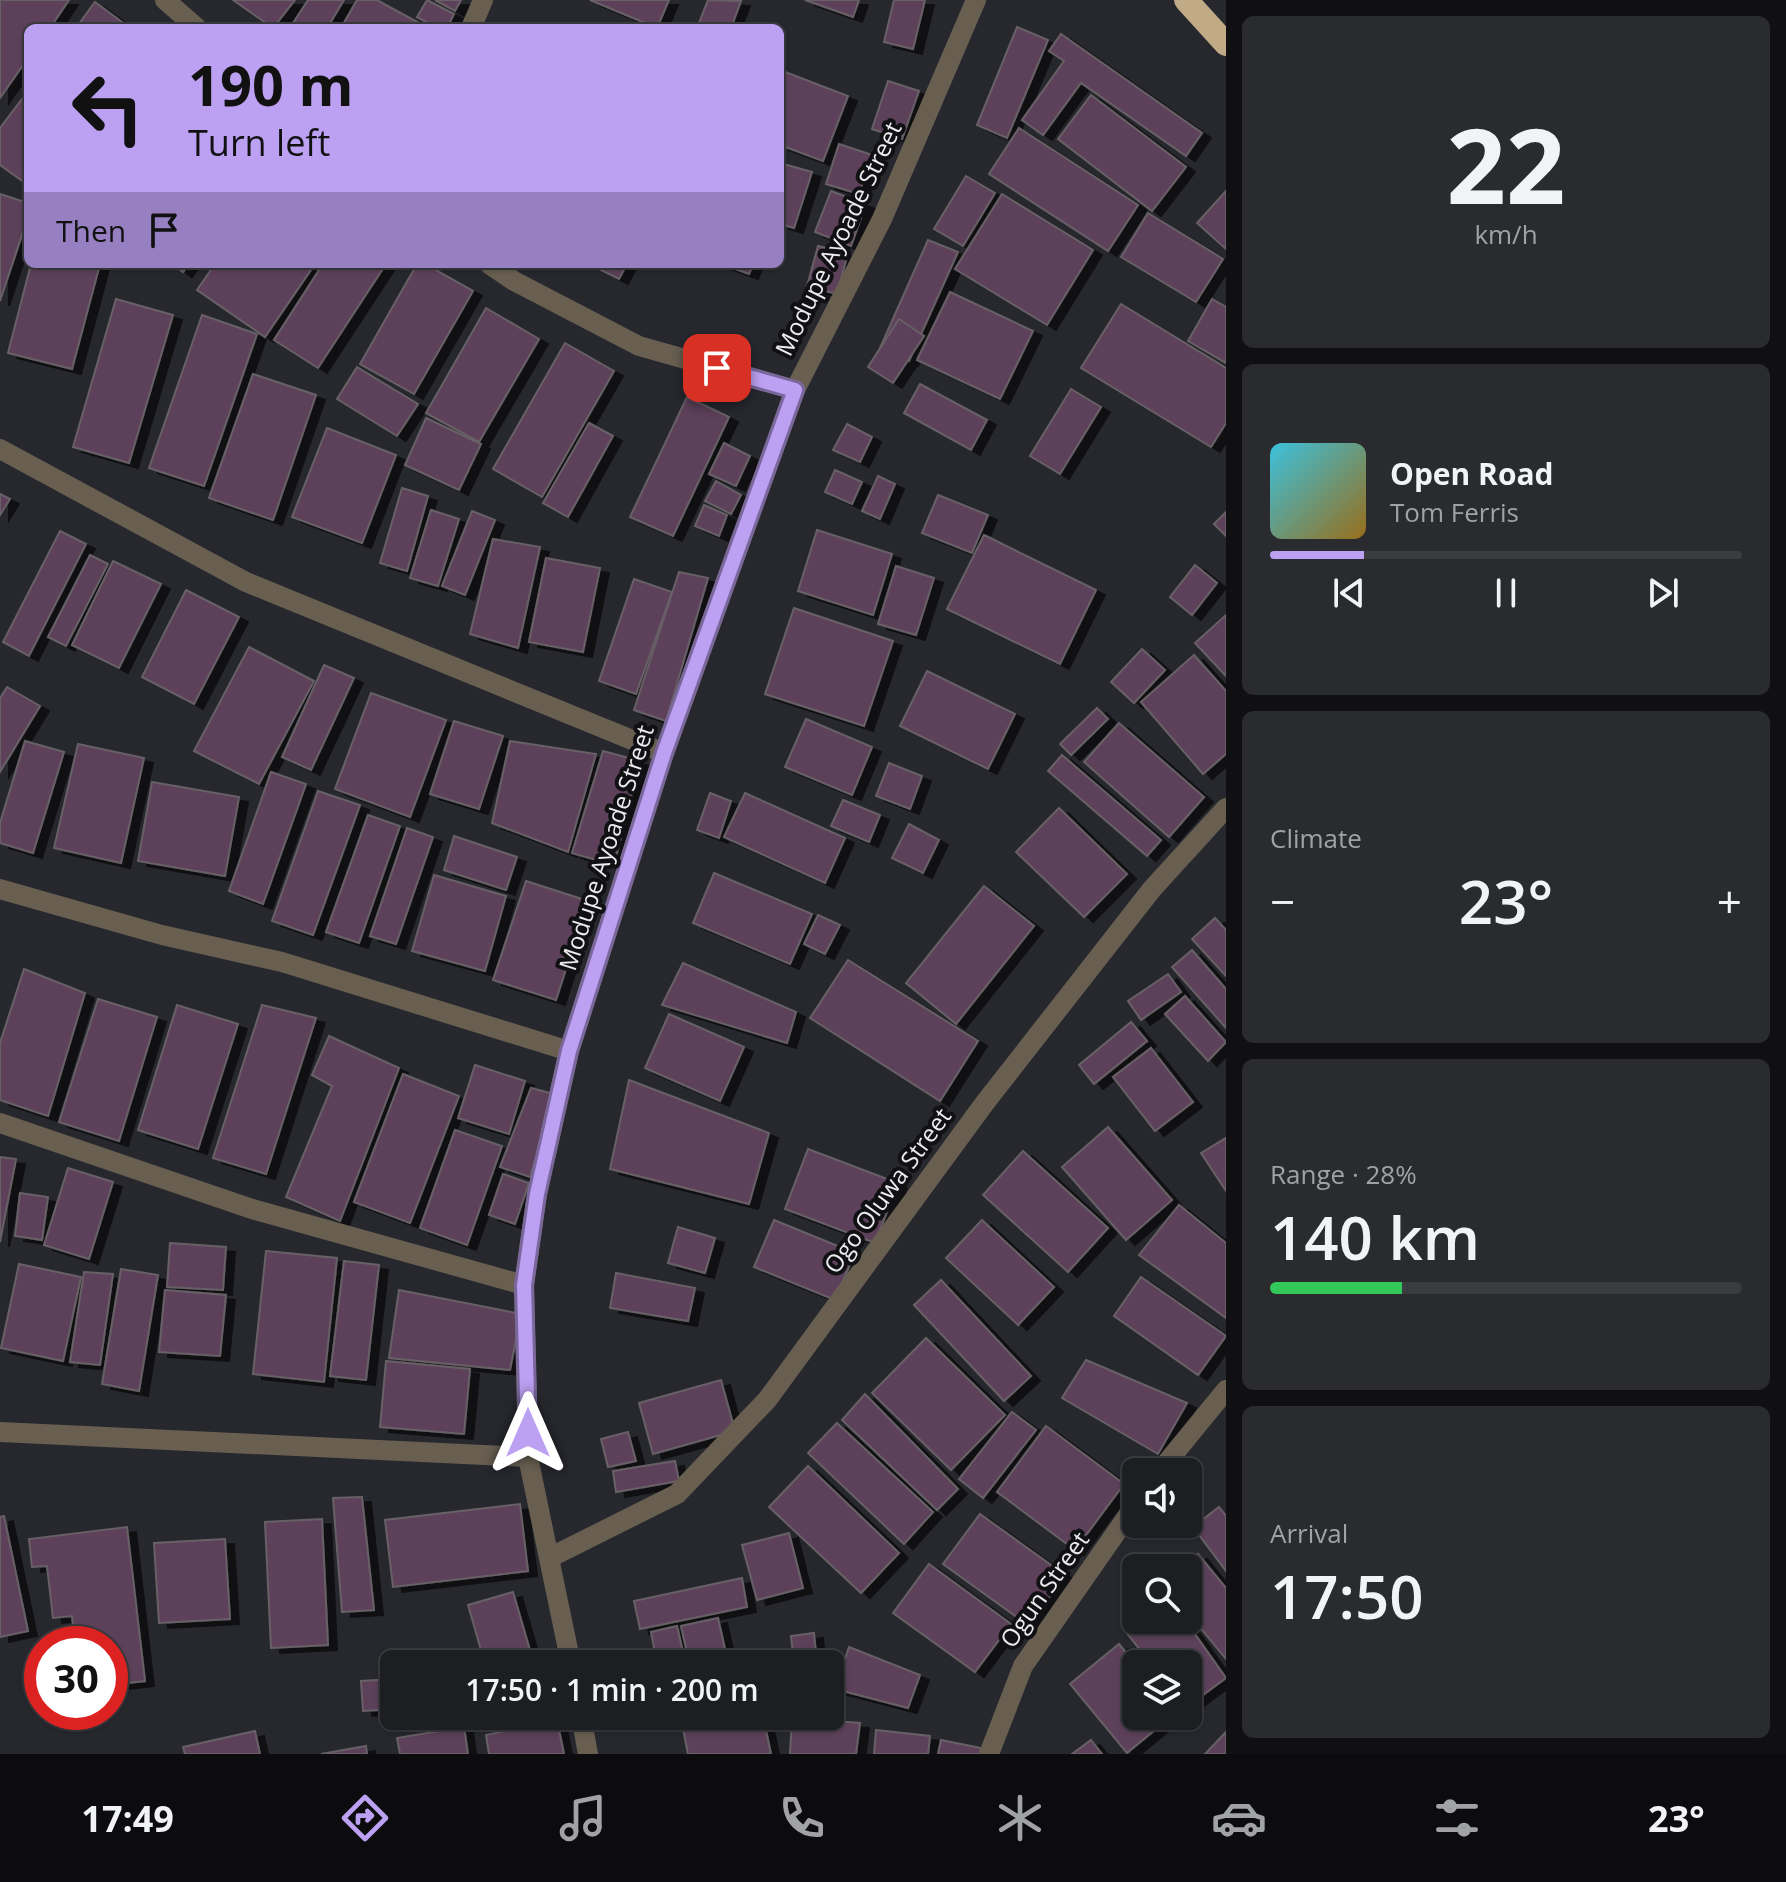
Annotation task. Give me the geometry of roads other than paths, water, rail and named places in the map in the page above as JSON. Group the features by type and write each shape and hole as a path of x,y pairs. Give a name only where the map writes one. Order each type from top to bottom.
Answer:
{"highway":[{"path":"1186,0 1226,44"}],"street":[{"path":"165,0 192,24"},
{"path":"473,24 483,0"},
{"name":"Modupe Ayoade Street","path":"568,1650 528,1457 524,1285 537,1194 569,1051 664,753 795,390 882,219 976,0"},
{"path":"496,268 639,346 795,390"},
{"path":"0,449 246,582 664,753"},
{"name":"Ogo Oluwa Street","path":"551,1557 677,1494 767,1400 993,1092 1152,889 1226,808"},
{"path":"0,889 162,935 282,962 569,1051"},
{"path":"0,1123 252,1209 524,1285"},
{"path":"1170,1458 1226,1390"},
{"path":"0,1432 528,1457"},
{"name":"Ogun Street","path":"989,1754 1023,1666 1122,1524"},
{"path":"584,1730 588,1754"}]}
